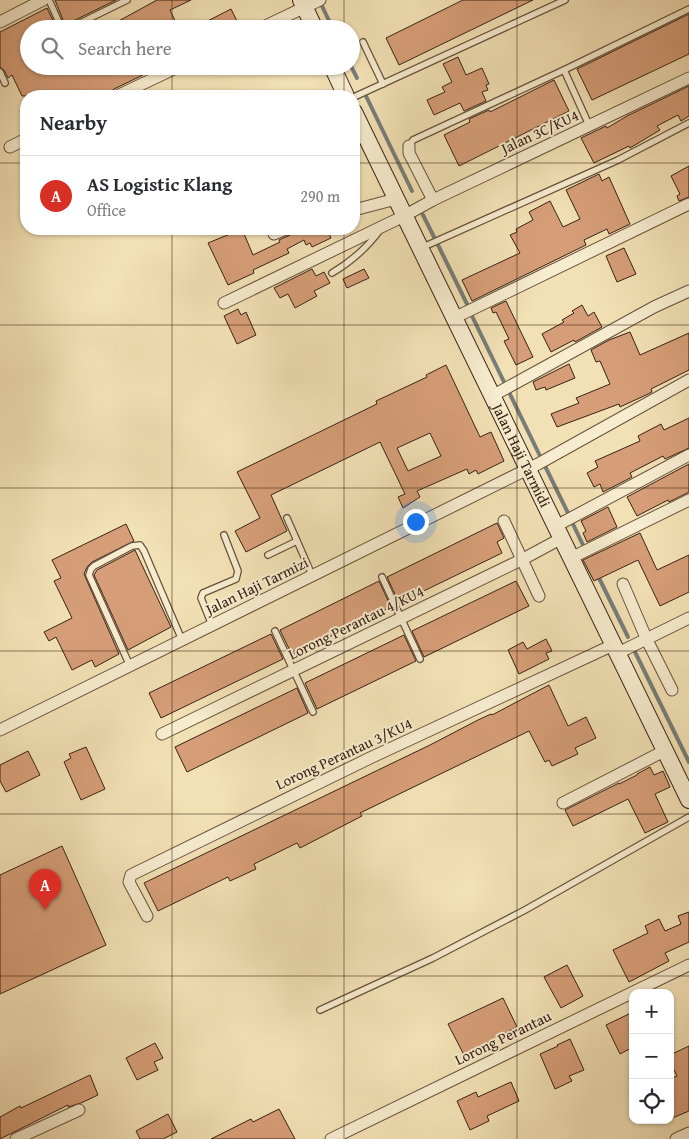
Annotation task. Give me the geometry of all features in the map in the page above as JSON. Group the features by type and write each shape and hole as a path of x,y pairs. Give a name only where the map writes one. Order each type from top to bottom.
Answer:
{"street":[{"path":"0,22 42,0"},
{"path":"276,20 310,2 313,20"},
{"path":"130,90 161,75"},
{"path":"336,75 343,90"},
{"name":"Jalan 3C/KU4","path":"224,303 404,216 433,200 689,78"},
{"name":"Jalan Haji Tarmidi","path":"360,124 454,318 497,393 527,468 689,800"},
{"path":"10,147 20,142"},
{"path":"409,146 408,153 433,200"},
{"path":"360,208 396,199"},
{"path":"454,318 689,204"},
{"path":"497,393 654,307 689,291"},
{"name":"Jalan Haji Tarmizi","path":"0,730 562,451 689,380"},
{"name":"Lorong Perantau 4/KU4","path":"162,734 523,559 558,532 689,455"},
{"path":"572,558 689,500"},
{"path":"504,521 539,596"},
{"path":"623,584 647,640 672,690"},
{"name":"Lorong Perantau 3/KU4","path":"147,916 129,882 131,875 361,762 616,649 647,640 689,618"},
{"path":"563,803 664,751"},
{"name":"Lorong Perantau","path":"331,1139 689,964"},
{"path":"16,1139 79,1110"},
{"path":"676,1139 689,1133"}],"lane":[{"path":"49,0 58,20"},
{"path":"86,20 127,0"},
{"path":"360,94 565,0"},
{"path":"409,146 413,140 564,70 689,8"},
{"path":"363,42 383,84"},
{"path":"564,70 589,125"},
{"path":"0,72 5,83"},
{"path":"420,248 618,160 689,123"},
{"path":"332,273 350,262 371,243 385,224"},
{"path":"287,518 312,575"},
{"path":"212,625 201,598 203,593 236,579 238,571 224,535"},
{"path":"268,554 297,541"},
{"path":"130,666 89,575 94,566 132,546 140,545 144,551 182,640"},
{"path":"382,577 420,659"},
{"path":"275,631 313,712"},
{"path":"320,1010 433,958 516,914 689,817"}],"building":[{"path":"55,0 116,0 75,20 63,20"},
{"path":"157,0 191,0 170,10 175,20 120,20"},
{"path":"463,0 533,0 399,65 386,38"},
{"path":"47,8 53,20 24,20"},
{"path":"231,9 236,20 210,20"},
{"path":"689,14 689,54 592,100 577,69"},
{"path":"20,22 20,75 143,75 113,90 20,90 20,92 12,75 8,78 0,67 0,32"},
{"path":"458,57 466,75 482,68 489,84 486,85 488,90 482,92 486,101 464,111 460,103 434,115 427,100 445,92 442,87 452,82 443,64"},
{"path":"554,80 569,111 459,166 444,135 470,122 469,119 489,110 490,112"},
{"path":"689,86 689,116 681,121 678,115 657,126 660,130 630,148 629,146 594,163 581,138 606,126 607,128 627,116"},
{"path":"689,166 689,197 679,201 677,196 680,194 671,176"},
{"path":"599,174 602,181 609,177 630,224 609,234 607,229 584,240 586,245 472,301 462,280 520,253 510,235 517,232 516,229 533,220 529,212 550,201 563,227 580,219 566,190"},
{"path":"227,235 245,235 253,255 290,235 330,235 331,238 312,247 310,243 306,245 304,240 287,249 289,253 253,270 254,273 228,285 208,243"},
{"path":"624,248 636,274 617,282 606,256"},
{"path":"312,269 316,276 324,272 330,283 314,291 317,296 295,308 288,294 280,298 274,288"},
{"path":"364,269 369,278 347,288 343,279"},
{"path":"506,301 533,357 516,365 504,341 509,339 496,312 493,313 491,308"},
{"path":"582,305 588,316 594,312 602,327 575,342 574,340 551,352 542,334 564,322 562,320 574,313 572,311"},
{"path":"238,309 241,315 246,312 256,335 237,344 224,316"},
{"path":"630,332 640,355 689,333 689,370 651,389 652,392 620,407 619,404 557,427 551,414 579,403 576,398 610,384 600,361 596,362 591,350 609,340"},
{"path":"569,364 575,378 546,390 545,387 536,390 533,382"},
{"path":"446,365 480,437 491,432 504,461 478,474 476,470 469,474 467,469 417,491 420,497 403,508 398,497 405,494 380,442 271,495 287,531 246,552 235,531 260,518 237,472 377,404 376,401 427,377 426,375","holes":["430,433 441,456 408,471 397,448"]},
{"path":"689,418 689,448 665,459 663,456 630,473 632,477 603,492 600,484 594,487 587,473 598,467 595,461 640,441 638,436 661,424 664,430"},
{"path":"689,464 689,492 669,502 668,500 637,516 627,497"},
{"path":"608,507 617,527 587,542 583,533 586,531 581,521"},
{"path":"497,523 504,538 497,542 502,553 399,603 387,577"},
{"path":"126,524 134,541 92,562 84,574 119,654 95,667 92,660 72,670 56,637 49,641 44,632 72,618 54,581 61,578 52,560"},
{"path":"640,533 657,570 689,555 689,592 660,606 638,560 594,581 583,560"},
{"path":"135,550 171,627 128,650 94,575 97,570"},
{"path":"379,581 391,607 292,655 280,630"},
{"path":"516,581 529,606 424,657 412,631"},
{"path":"271,634 283,659 161,718 149,693"},
{"path":"404,635 416,661 317,709 305,683"},
{"path":"546,639 552,651 546,653 549,659 519,674 508,650 523,642 527,649"},
{"path":"549,685 568,726 586,717 596,738 575,748 578,754 552,766 549,760 545,762 529,731 360,813 362,816 300,848 297,843 254,864 256,869 230,881 228,877 158,911 144,883 478,720 492,715"},
{"path":"297,688 308,713 187,772 175,747"},
{"path":"86,747 105,789 81,800 64,762 71,758 69,754"},
{"path":"28,751 40,775 6,792 0,781 0,765"},
{"path":"650,767 654,775 663,771 670,787 655,794 668,822 645,833 628,799 573,826 565,810"},
{"path":"62,846 106,945 0,994 0,875"},
{"path":"689,912 689,942 665,953 669,961 629,982 613,950 648,933 645,926 659,919 665,931 681,924 678,916"},
{"path":"567,965 583,996 561,1008 544,977"},
{"path":"503,998 517,1027 464,1055 448,1024"},
{"path":"629,1014 629,1049 620,1054 606,1025"},
{"path":"570,1039 584,1070 569,1076 572,1081 555,1089 540,1054"},
{"path":"155,1043 163,1058 154,1062 158,1070 137,1080 126,1058"},
{"path":"689,1046 689,1111 674,1117 674,1077 677,1076 674,1070 674,1053"},
{"path":"90,1075 98,1095 81,1103 68,1107 68,1105 0,1139 0,1117 20,1106 21,1108"},
{"path":"511,1082 519,1101 487,1116 489,1121 470,1130 457,1101 476,1092 478,1097"},
{"path":"279,1109 295,1139 211,1139 251,1119 253,1122"},
{"path":"168,1114 177,1132 163,1139 140,1139 136,1131"}],"waterway":[{"path":"320,2 329,20"},
{"path":"366,96 412,191"},
{"path":"421,211 434,237"},
{"path":"438,245 468,306"},
{"path":"472,316 541,458"},
{"path":"544,464 569,515"},
{"path":"571,520 583,545"},
{"path":"598,576 628,637"},
{"path":"635,652 689,762"}],"place":[{"name":"AS Logistic Klang","path":"45,910"}]}
